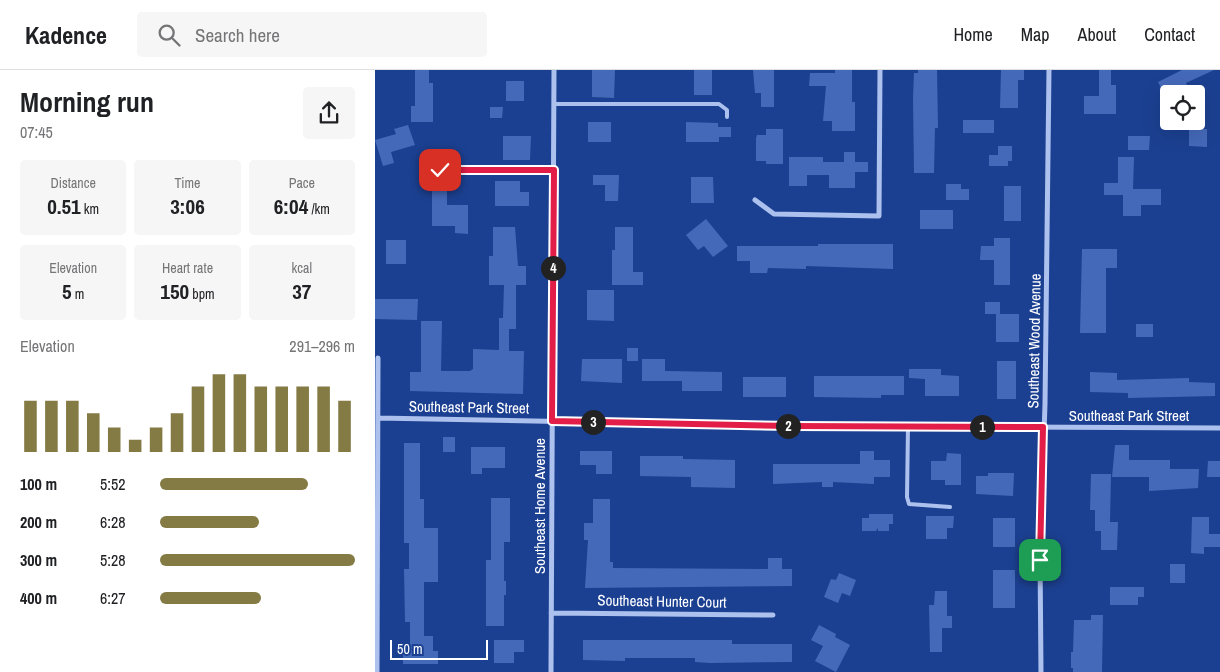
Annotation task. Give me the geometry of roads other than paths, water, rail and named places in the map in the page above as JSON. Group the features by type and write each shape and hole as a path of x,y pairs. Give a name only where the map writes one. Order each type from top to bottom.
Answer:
{"street":[{"name":"Southeast Home Avenue","path":"551,672 554,70"},
{"path":"755,200 774,214 879,216 880,70"},
{"name":"Southeast Wood Avenue","path":"1041,672 1040,555 1049,70"},
{"path":"377,672 378,358"},
{"name":"Southeast Park Street","path":"378,418 908,427 1220,428"},
{"name":"Southeast Hunter Court","path":"551,613 773,615"}],"lane":[{"path":"554,104 719,104 727,110 727,117"},
{"path":"440,170 554,170"},
{"path":"908,427 907,497 909,504 950,507"}]}
